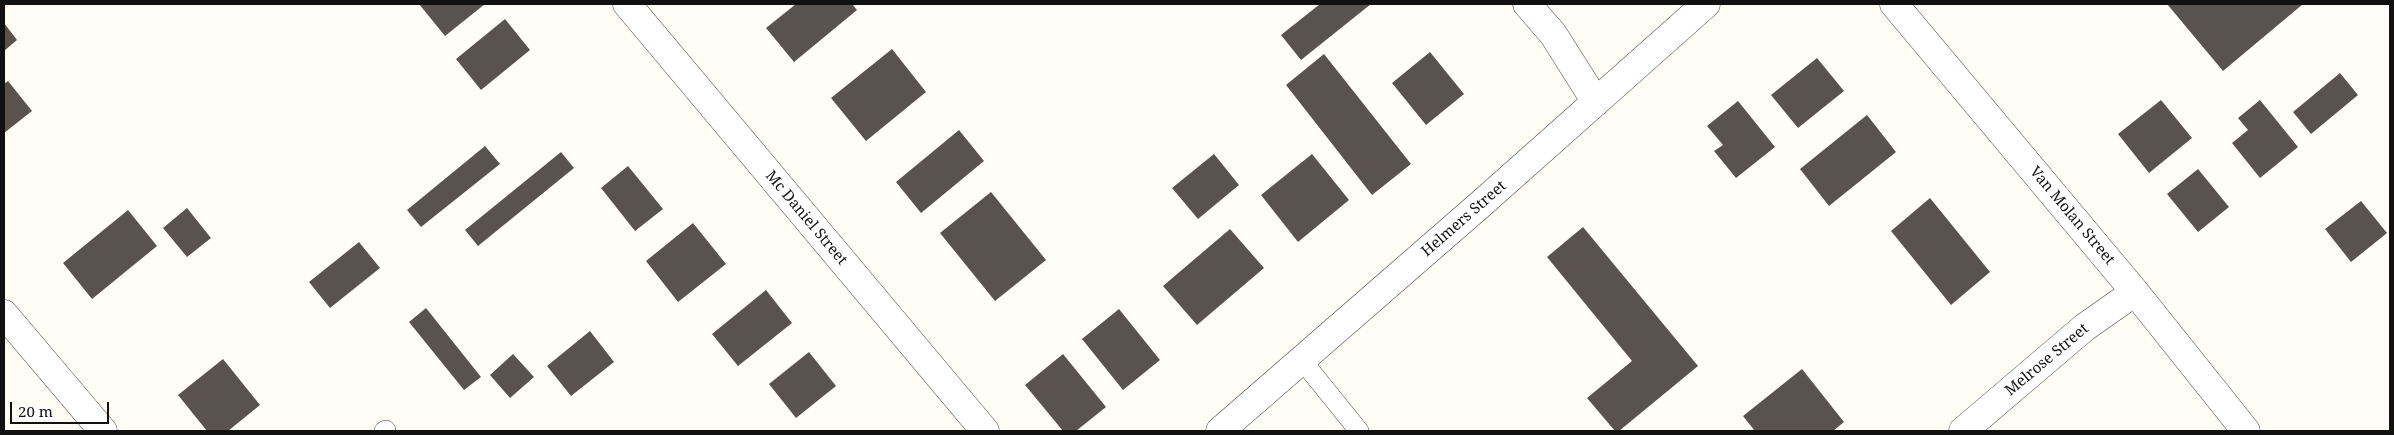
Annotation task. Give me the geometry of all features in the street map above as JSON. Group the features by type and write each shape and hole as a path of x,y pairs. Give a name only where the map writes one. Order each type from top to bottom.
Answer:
{"street":[{"name":"Mc Daniel Street","path":"627,4 985,431"},
{"path":"1527,4 1553,34 1596,102"},
{"name":"Helmers Street","path":"1220,431 1482,203 1706,4"},
{"name":"Van Molan Street","path":"1894,4 2135,292 2246,431"},
{"name":"Melrose Street","path":"1963,431 2085,327 2135,292"},
{"path":"4,314 103,431"}],"lane":[{"path":"1301,359 1359,431"}],"building":[{"path":"419,4 485,4 445,36"},
{"path":"796,4 852,4 857,10 794,62 766,28"},
{"path":"1320,4 1371,4 1301,60 1281,35"},
{"path":"2167,4 2303,4 2223,71"},
{"path":"505,19 530,50 481,90 456,59"},
{"path":"4,23 17,40 4,51"},
{"path":"892,49 926,92 866,141 831,98"},
{"path":"1430,52 1464,94 1426,125 1392,83"},
{"path":"1324,54 1411,164 1372,195 1286,85"},
{"path":"1817,58 1844,91 1798,128 1771,95"},
{"path":"2340,73 2358,95 2311,134 2293,112"},
{"path":"8,81 32,111 4,133 4,84"},
{"path":"2161,100 2192,138 2149,173 2118,134"},
{"path":"2260,100 2298,147 2260,178 2232,143 2248,130 2238,118"},
{"path":"1738,101 1775,147 1736,178 1714,151 1723,145 1707,126"},
{"path":"1867,115 1896,152 1829,206 1800,169"},
{"path":"959,130 984,161 921,213 896,182"},
{"path":"485,146 500,164 421,227 407,210"},
{"path":"561,152 574,168 478,246 465,230"},
{"path":"1214,154 1239,185 1198,219 1172,188"},
{"path":"1312,154 1349,200 1298,242 1261,195"},
{"path":"628,166 663,209 635,231 601,188"},
{"path":"2198,169 2229,207 2198,232 2167,194"},
{"path":"991,192 1046,260 995,301 940,233"},
{"path":"1930,198 1990,272 1951,305 1891,231"},
{"path":"2361,201 2387,233 2351,262 2325,229"},
{"path":"187,208 211,238 187,257 163,228"},
{"path":"128,210 157,246 92,299 63,263"},
{"path":"693,223 726,264 678,302 646,261"},
{"path":"1583,227 1698,366 1619,431 1615,431 1587,398 1632,361 1547,257"},
{"path":"1230,229 1264,268 1197,325 1163,286"},
{"path":"359,242 380,268 330,308 309,282"},
{"path":"766,290 792,323 738,366 712,334"},
{"path":"426,308 481,377 464,390 409,322"},
{"path":"1119,309 1160,360 1123,390 1082,339"},
{"path":"590,331 614,362 571,396 547,366"},
{"path":"809,352 836,386 796,418 769,384"},
{"path":"513,354 534,377 510,398 490,375"},
{"path":"1063,354 1106,407 1076,431 1063,431 1025,385"},
{"path":"223,359 260,405 228,431 207,431 178,395"},
{"path":"1802,369 1844,422 1833,431 1755,431 1743,416"}]}
